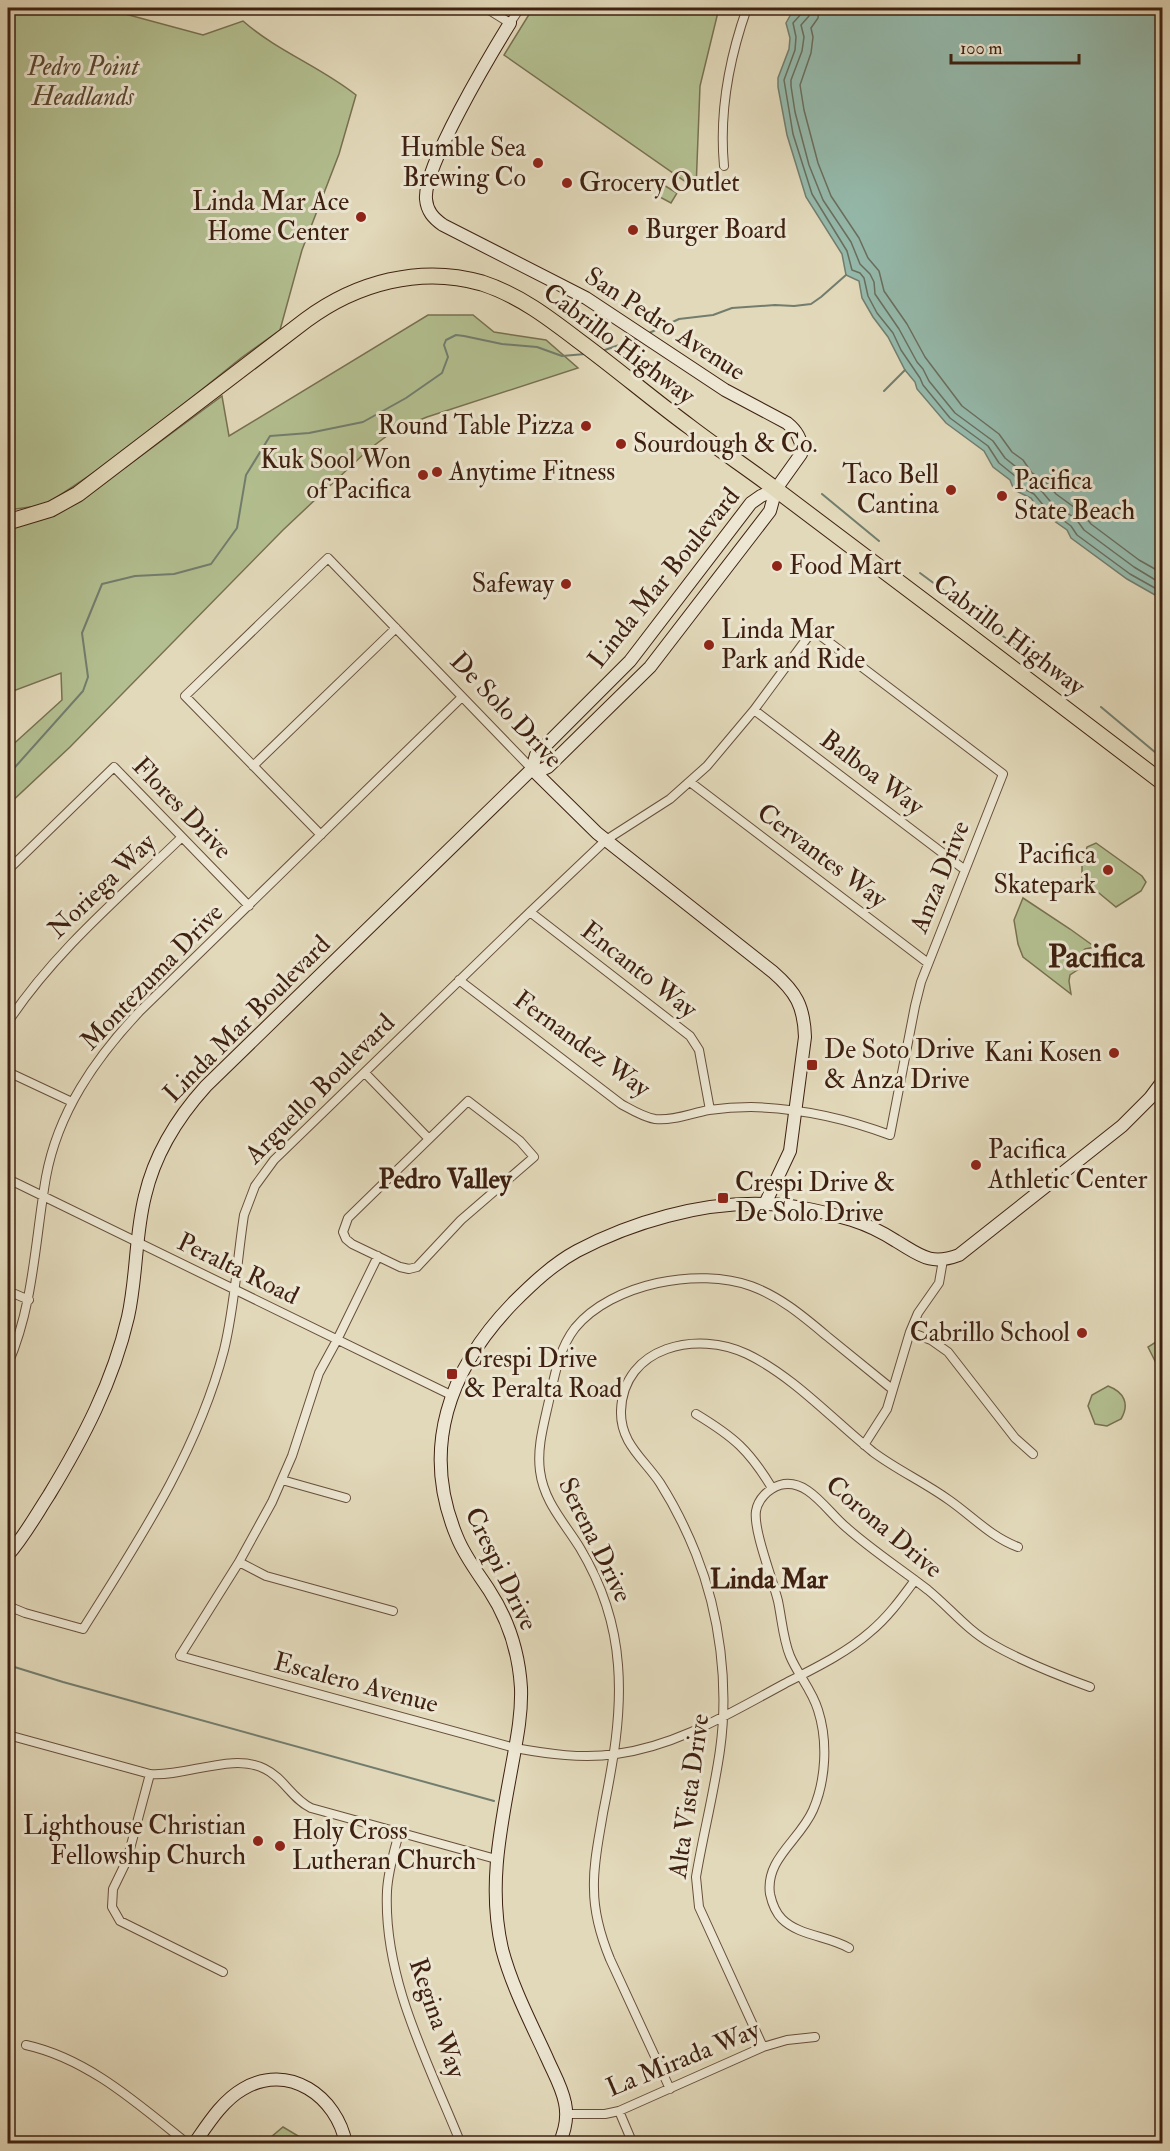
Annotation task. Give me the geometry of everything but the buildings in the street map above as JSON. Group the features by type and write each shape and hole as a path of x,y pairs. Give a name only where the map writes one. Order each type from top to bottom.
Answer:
{"highway":[{"name":"Cabrillo Highway","path":"8,522 51,509 78,494 334,301 354,291 385,281 413,277 466,280 515,296 560,326 691,428 776,489 1162,782"}],"street":[{"path":"486,8 510,23"},
{"name":"San Pedro Avenue","path":"520,8 469,95 438,159 428,182 426,196 428,211 435,219 452,230 575,292 734,396 784,421 795,429 800,440 801,454 776,489"},
{"path":"724,166 723,128 727,82 735,43 747,8"},
{"name":"Linda Mar Boulevard","path":"8,1555 72,1457 101,1400 128,1319 144,1197 155,1163 172,1129 193,1100 532,769 536,755 644,644 751,503 776,489"},
{"name":"Linda Mar Boulevard","path":"532,769 541,770 548,767 650,667 770,511 776,489"},
{"name":"De Solo Drive","path":"321,835 186,696 328,558 576,813 606,840 790,987 800,1003 805,1037 790,1151 765,1204"},
{"path":"253,766 396,628"},
{"name":"Arguello Boulevard","path":"8,1606 83,1629 155,1513 188,1452 219,1369 229,1330 244,1215 255,1186 274,1160 606,840 649,813 690,782 723,749 813,630"},
{"name":"Anza Drive","path":"796,1110 838,1118 890,1135 915,1006 928,963 1003,774 813,630"},
{"name":"Montezuma Drive","path":"8,1364 35,1269 44,1196 53,1151 72,1102 98,1059 118,1034 462,697"},
{"name":"Balboa Way","path":"754,710 965,870"},
{"name":"Flores Drive","path":"8,870 114,766 249,906"},
{"name":"Cervantes Way","path":"690,782 928,963"},
{"name":"Noriega Way","path":"8,1022 40,977 60,955 182,837"},
{"name":"Encanto Way","path":"530,912 690,1036 699,1050 710,1110"},
{"name":"Fernandez Way","path":"459,980 621,1104 638,1114 654,1119 669,1119 710,1110 748,1107 796,1110"},
{"path":"8,1071 72,1102"},
{"path":"365,1073 429,1139"},
{"path":"864,1445 883,1417 910,1332 918,1313 939,1283 943,1260 968,1250 1122,1126 1162,1082"},
{"path":"468,1101 520,1141 534,1157 461,1220 417,1267 409,1269 400,1267 378,1256 346,1239 343,1232 344,1223 468,1101"},
{"name":"Peralta Road","path":"8,1179 451,1395"},
{"name":"Crespi Drive","path":"559,2144 566,2114 562,2092 503,1954 495,1898 496,1859 521,1708 521,1688 514,1647 499,1608 459,1542 444,1494 441,1443 451,1395 465,1365 494,1324 530,1286 573,1253 626,1230 678,1214 731,1205 765,1204 795,1207 850,1220 879,1231 920,1257 943,1260"},
{"name":"Escalero Avenue","path":"378,1256 338,1340 319,1373 282,1480 239,1562 180,1656 515,1748 558,1754 614,1755 664,1743 695,1731 847,1650 872,1631 893,1610 915,1580"},
{"name":"Serena Drive","path":"670,2089 610,1959 598,1925 595,1907 596,1854 619,1718 619,1681 611,1624 590,1567 551,1506 540,1471 541,1436 558,1365 575,1328 607,1302 658,1283 697,1277 729,1280 762,1290 786,1303 892,1389"},
{"path":"8,1290 28,1300"},
{"path":"910,1332 931,1340 948,1352 1015,1438 1033,1454"},
{"name":"Alta Vista Drive","path":"763,2047 709,1930 697,1896 696,1877 718,1762 723,1717 722,1677 715,1617 697,1557 669,1498 659,1481 631,1447 622,1425 622,1401 630,1379 644,1361 670,1348 701,1344 719,1345 738,1350 761,1362 786,1380 864,1445 895,1467 946,1497 993,1535 1018,1547"},
{"path":"696,1414 737,1441 755,1461 772,1488 760,1500 757,1508 757,1526 777,1597 787,1646 813,1697 821,1721 824,1746 823,1772 817,1798 808,1820 773,1865 770,1876 771,1899 775,1910 790,1925 831,1939 849,1948"},
{"path":"282,1480 346,1498"},
{"name":"Corona Drive","path":"772,1488 790,1484 807,1490 846,1528 915,1580 964,1624 991,1644 1090,1688"},
{"path":"239,1562 266,1576 393,1611"},
{"path":"8,1736 150,1774 171,1774 239,1763 257,1766 274,1774 294,1797 311,1808 496,1859"},
{"path":"150,1774 127,1860 113,1889 112,1907 120,1921 223,1972"},
{"name":"Regina Way","path":"399,1833 387,1890 388,1924 394,1960 411,2020 461,2144"},
{"name":"La Mirada Way","path":"566,2114 605,2114 619,2111 763,2047 787,2040 815,2037"},
{"path":"26,2045 52,2053 111,2083 188,2144"},
{"path":"194,2144 232,2096 255,2083 279,2080 305,2086 326,2102 335,2112 346,2144"},
{"path":"619,2111 633,2144"}],"green space":[{"name":"Pedro Point Headlands","path":"8,8 103,8 203,35 243,21 256,32 356,95 339,154 302,250 280,330 241,358 123,453 45,505 8,510"},
{"path":"533,8 719,8 700,86 696,189 504,55"},
{"path":"662,184 677,193 671,203 656,195"},
{"path":"428,315 473,315 494,332 546,340 578,368 427,417 395,430 368,450 283,530 70,747 8,805 8,749 62,700 61,673 8,693 8,526 41,520 126,467 222,396 229,436"},
{"name":"Pacifica Skatepark","path":"1096,843 1142,876 1146,882 1141,891 1116,907 1082,879 1082,865 1087,847"},
{"path":"1023,898 1095,947 1085,949 1077,958 1079,969 1070,975 1069,981 1071,994 1023,957 1014,920"},
{"path":"1162,1338 1162,1375 1148,1347"},
{"path":"1108,1386 1122,1395 1125,1404 1124,1414 1121,1419 1107,1426 1095,1424 1088,1406 1092,1395"},
{"path":"283,2127 300,2137 304,2143 264,2143"}],"water":[{"path":"801,8 1162,8 1162,599 1127,579 1071,538 1067,530 1040,511 1031,498 1014,490 1010,480 993,467 984,451 946,423 917,389 915,382 905,370 888,337 862,298 859,281 846,275 842,254 806,197 787,135 778,87 778,78 789,49 790,38 786,23 791,14"}],"waterway":[{"path":"647,334 679,319 713,315 732,308 811,304 846,275"},
{"path":"8,775 83,691 88,677 82,633 102,584 135,576 174,574 211,564 237,528 246,475 270,436 309,433 363,422 406,398 442,373 448,357 444,345 446,340 456,335 502,344 537,347 562,356 585,354"},
{"path":"602,351 639,338"},
{"path":"884,391 905,370"},
{"path":"822,494 879,541"},
{"path":"920,573 970,610"},
{"path":"994,629 1066,686"},
{"path":"1101,707 1162,758"},
{"path":"8,1665 494,1801"}],"place":[{"name":"Humble Sea Brewing Co","path":"538,163"},
{"name":"Grocery Outlet","path":"567,183"},
{"name":"Linda Mar Ace Home Center","path":"361,217"},
{"name":"Burger Board","path":"633,230"},
{"name":"Round Table Pizza","path":"586,426"},
{"name":"Sourdough & Co.","path":"621,444"},
{"name":"Anytime Fitness","path":"437,472"},
{"name":"Kuk Sool Won of Pacifica","path":"423,475"},
{"name":"Taco Bell Cantina","path":"951,490"},
{"name":"Pacifica State Beach","path":"1002,496"},
{"name":"Food Mart","path":"777,566"},
{"name":"Safeway","path":"566,584"},
{"name":"Linda Mar Park and Ride","path":"709,645"},
{"name":"Pacifica Skatepark","path":"1108,870"},
{"name":"Kani Kosen","path":"1114,1053"},
{"name":"De Soto Drive & Anza Drive","path":"812,1065"},
{"name":"Pacifica Athletic Center","path":"976,1165"},
{"name":"Crespi Drive & De Solo Drive","path":"723,1198"},
{"name":"Cabrillo School","path":"1082,1333"},
{"name":"Crespi Drive & Peralta Road","path":"452,1374"},
{"name":"Lighthouse Christian Fellowship Church","path":"258,1841"},
{"name":"Holy Cross Lutheran Church","path":"280,1846"}],"district":[{"name":"Pacifica","path":"1096,957"},
{"name":"Pedro Valley","path":"445,1179"},
{"name":"Linda Mar","path":"769,1579"}]}
